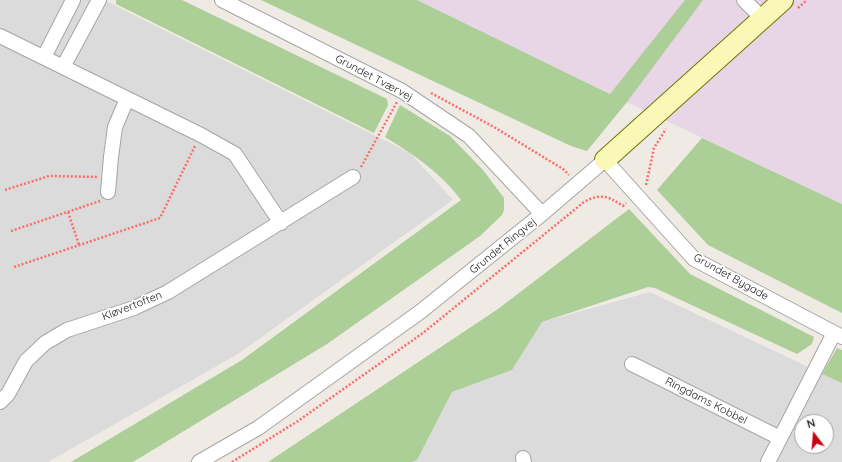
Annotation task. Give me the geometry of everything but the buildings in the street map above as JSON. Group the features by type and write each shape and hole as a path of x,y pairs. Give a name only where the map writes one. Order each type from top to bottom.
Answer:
{"street":[{"path":"44,57 73,0"},
{"path":"63,67 100,0"},
{"name":"Grundet Tværvej","path":"222,0 402,91 468,136 542,214"},
{"path":"744,0 762,18"},
{"name":"Grundet Ringvej","path":"199,462 258,428 420,312 542,214 605,160 762,18 790,4"},
{"path":"0,36 201,135 235,154 281,223"},
{"path":"108,192 116,127 127,99"},
{"name":"Grundet Bygade","path":"605,160 694,259 838,335"},
{"name":"Kløvertoften","path":"0,402 8,394 26,360 44,343 67,330 134,308 168,292 353,177"},
{"path":"768,462 838,335"},
{"name":"Ringdams Kobbel","path":"632,364 780,438"}],"path":[{"path":"790,4 807,0"},
{"path":"353,177 362,166 402,91"},
{"path":"232,462 298,421 423,333 584,202 594,197 602,196 610,198 623,206 645,187 649,176 654,148 667,128"},
{"path":"14,267 160,218 201,135"},
{"path":"5,190 50,176 109,177"},
{"path":"11,231 108,198 108,192"},
{"path":"68,212 79,245"}],"shaded area":[{"path":"0,0 104,0 410,153 453,200 238,354 48,462 0,462"},
{"path":"417,0 842,0 842,204 627,102"},
{"path":"650,292 842,383 842,462 412,462 417,460 452,392 512,370 542,322"}],"green space":[{"path":"116,0 182,0 387,99 388,105 374,133 116,4"},
{"path":"261,0 417,0 610,94 685,0 703,0 627,102 587,151 571,146"},
{"path":"400,105 450,136 483,170 504,198 504,210 502,215 480,236 327,344 133,462 71,462 242,360 461,200 436,173 406,150 385,137"},
{"path":"702,138 842,204 842,313 708,245 657,190"},
{"path":"629,209 690,274 814,337 812,344 797,354 655,288 648,287 542,322 512,370 452,392 417,460 412,462 268,462 498,309"},
{"path":"837,348 842,350 842,383 822,374"}]}
